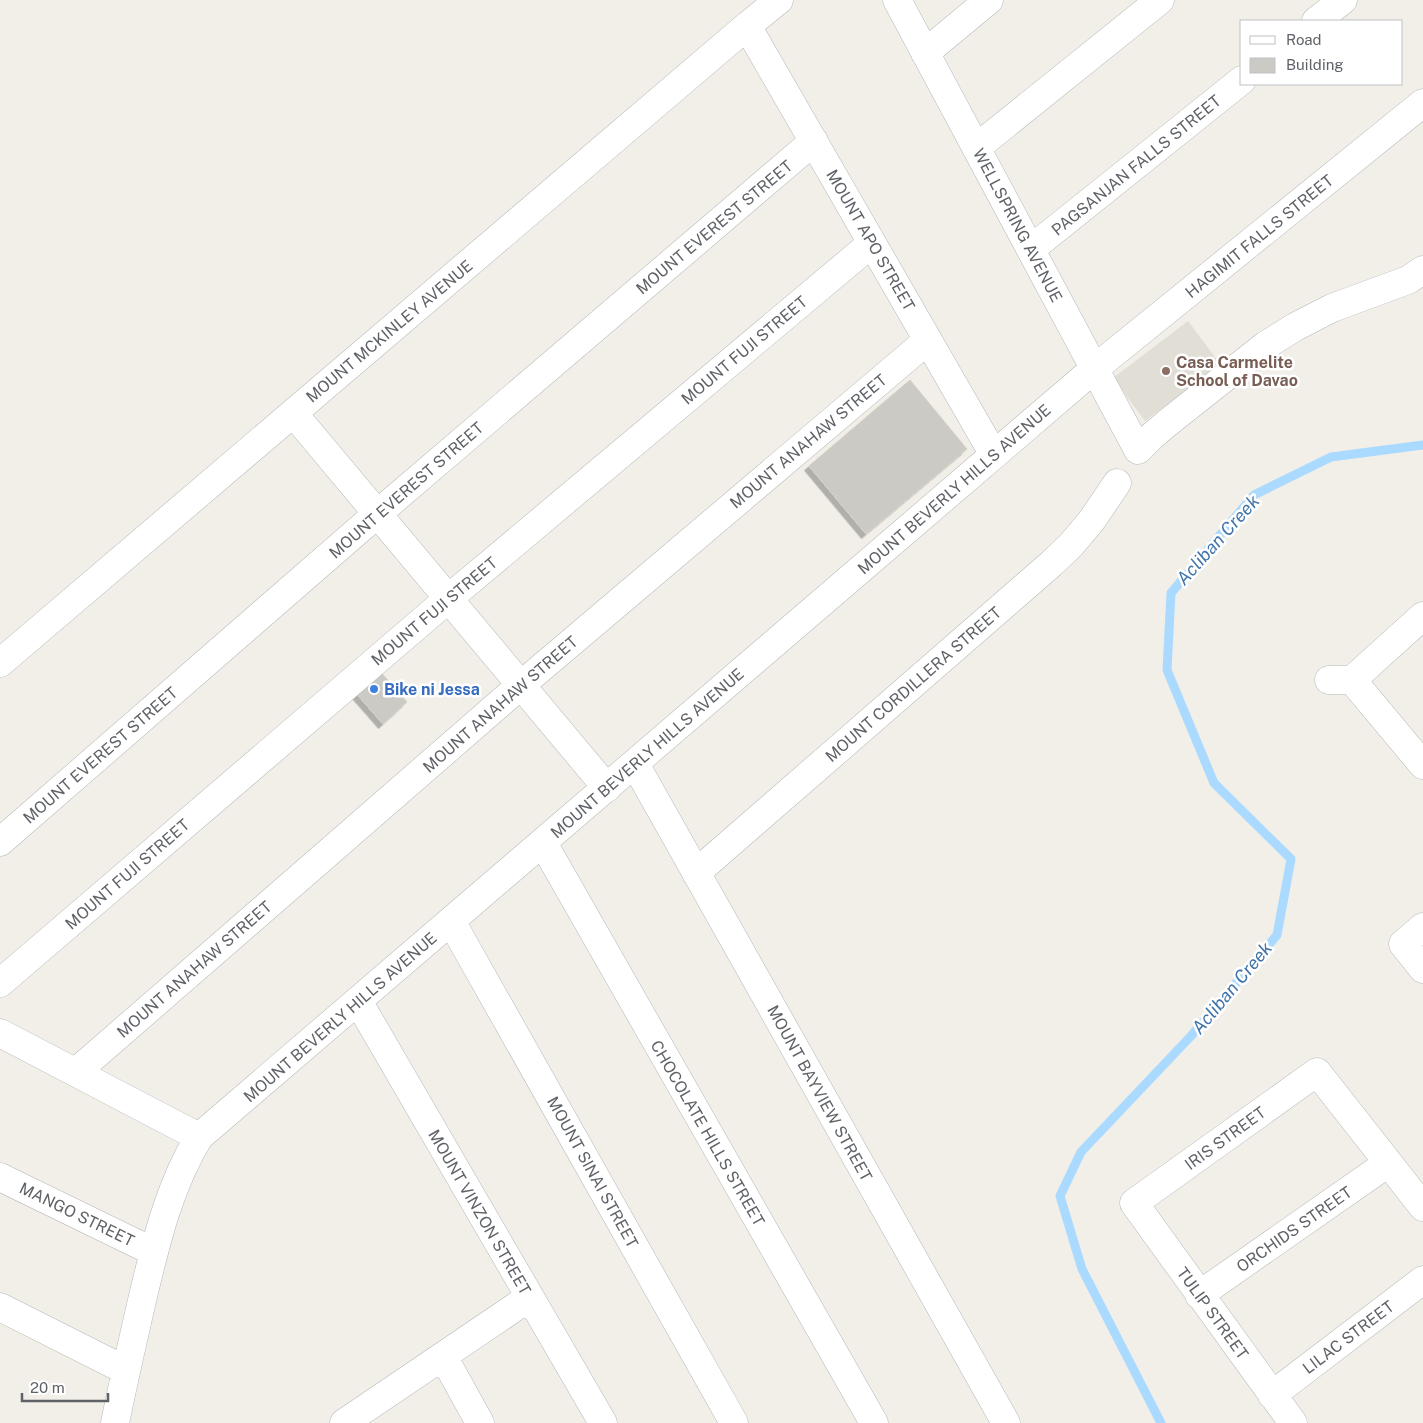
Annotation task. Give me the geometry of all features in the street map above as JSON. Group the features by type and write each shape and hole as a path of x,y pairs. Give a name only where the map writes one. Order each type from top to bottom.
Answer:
{"street":[{"name":"MOUNT MCKINLEY AVENUE","path":"0,663 779,0"},
{"name":"WELLSPRING AVENUE","path":"897,0 1138,450 1150,437 1266,345 1295,327 1332,308 1408,280 1423,270"},
{"path":"925,53 989,0"},
{"path":"976,148 1160,0"},
{"path":"1317,20 1342,0"},
{"name":"MOUNT APO STREET","path":"747,26 994,455"},
{"name":"PAGSANJAN FALLS STREET","path":"1030,249 1240,82"},
{"name":"HAGIMIT FALLS STREET","path":"1094,369 1423,103"},
{"name":"MOUNT EVEREST STREET","path":"0,842 377,514 814,141"},
{"name":"MOUNT FUJI STREET","path":"0,983 448,599 872,243"},
{"name":"MOUNT ANAHAW STREET","path":"76,1072 521,685 928,340"},
{"name":"MOUNT BEVERLY HILLS AVENUE","path":"115,1423 125,1370 164,1215 186,1158 200,1137 1094,369"},
{"path":"293,413 607,788"},
{"name":"MOUNT CORDILLERA STREET","path":"696,873 1058,558 1092,520 1117,483"},
{"path":"1423,616 1340,680 1423,764"},
{"name":"MOUNT BAYVIEW STREET","path":"635,764 1006,1423"},
{"name":"CHOCOLATE HILLS STREET","path":"542,843 874,1423"},
{"name":"MOUNT SINAI STREET","path":"452,921 734,1423"},
{"path":"1413,936 1423,969"},
{"name":"MOUNT VINZON STREET","path":"358,1001 603,1423"},
{"path":"0,1033 200,1137"},
{"name":"IRIS STREET","path":"1134,1203 1317,1072 1388,1163"},
{"path":"1388,1163 1423,1207"},
{"name":"ORCHIDS STREET","path":"1199,1295 1388,1163"},
{"name":"MANGO STREET","path":"0,1177 154,1252"},
{"name":"TULIP STREET","path":"1134,1203 1292,1423"},
{"name":"LILAC STREET","path":"1272,1395 1423,1280"},
{"path":"344,1423 530,1297"},
{"path":"0,1307 125,1370"},
{"path":"443,1356 480,1423"}],"shaded area":[{"name":"Casa Carmelite School of Davao","path":"1188,321 1220,364 1145,421 1113,378"}],"building":[{"path":"910,380 967,449 866,534 809,466"},
{"path":"379,670 407,702 383,724 355,692"}],"waterway":[{"name":"Acliban Creek","path":"1161,1423 1082,1269 1060,1196 1081,1152 1191,1036 1277,935 1291,859 1214,783 1167,670 1171,593 1254,495 1331,457 1423,445"}],"place":[{"name":"Casa Carmelite School of Davao","path":"1166,371"},
{"name":"Bike ni Jessa","path":"374,689"}]}
